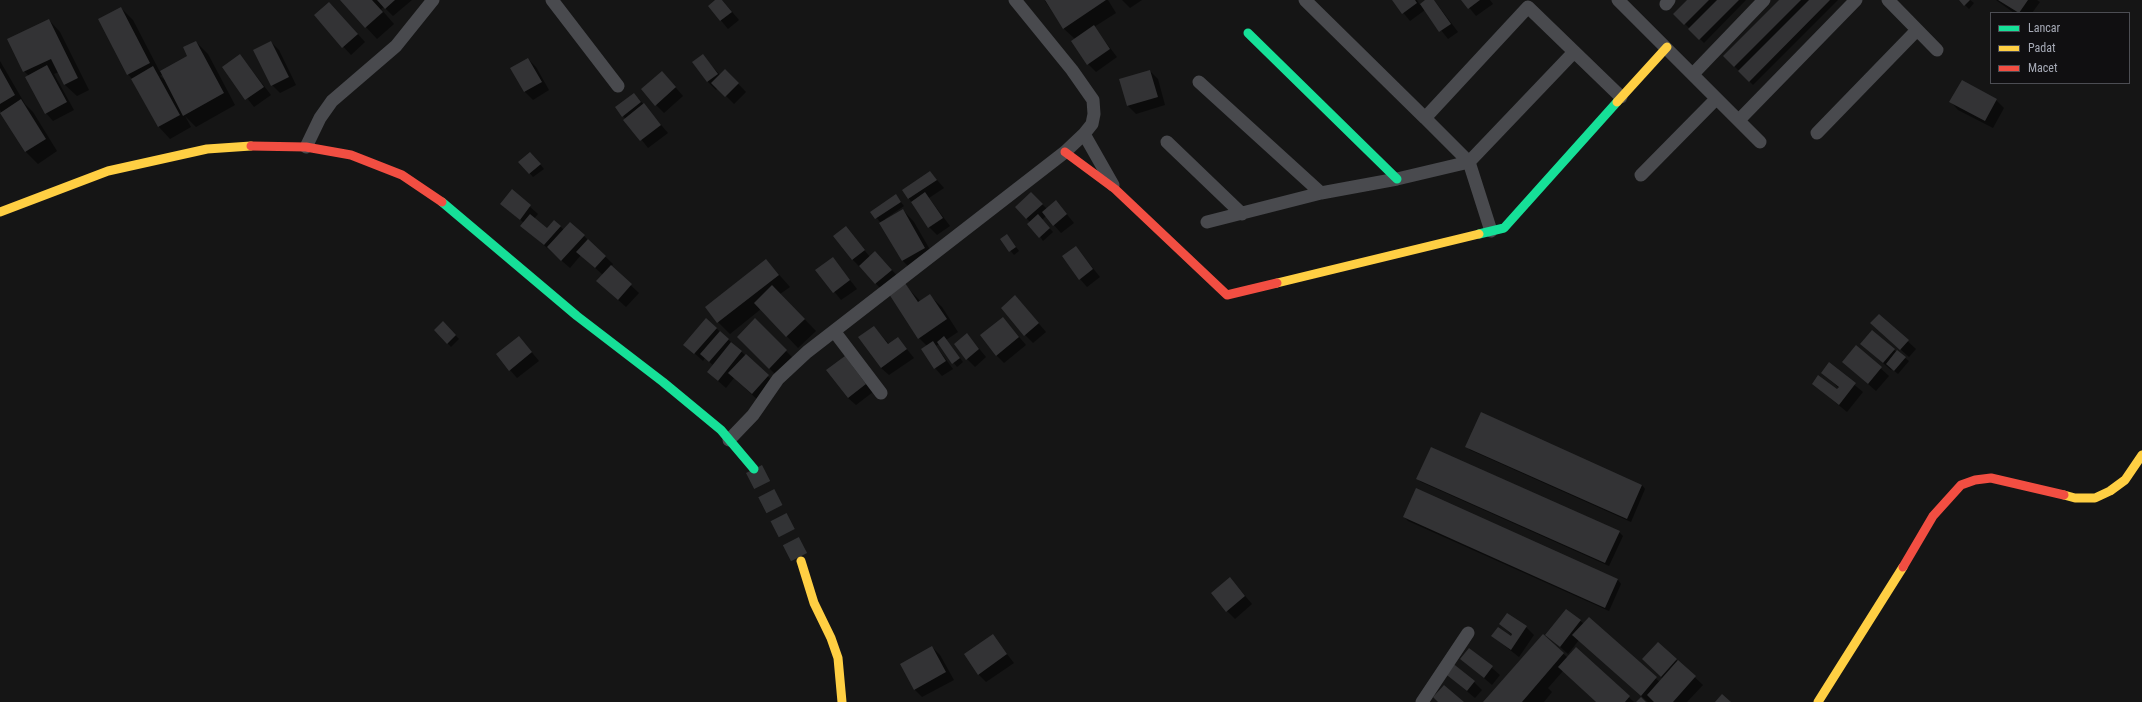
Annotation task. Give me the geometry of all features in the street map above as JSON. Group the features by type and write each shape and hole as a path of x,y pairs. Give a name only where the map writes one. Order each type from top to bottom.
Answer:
{"street":[{"path":"306,147 320,118 332,101 396,46 433,0"},
{"path":"552,0 618,86"},
{"path":"729,440 753,415 778,379 807,352 1065,152 1092,124 1094,114 1093,100 1072,70 1015,0"},
{"path":"1305,0 1469,162 1491,231"},
{"path":"1618,0 1667,47 1716,99 1760,142"},
{"path":"1692,74 1764,0"},
{"path":"1739,120 1856,0"},
{"path":"1888,0 1937,50"},
{"path":"1425,118 1528,8 1621,97"},
{"path":"1817,133 1917,30"},
{"path":"1248,33 1397,179"},
{"path":"1065,152 1115,188 1227,295 1504,228 1667,47"},
{"path":"1207,222 1321,193 1397,179 1469,162 1574,52"},
{"path":"1200,82 1321,193"},
{"path":"1641,175 1716,99"},
{"path":"1084,134 1115,188"},
{"path":"1167,142 1242,214"},
{"path":"0,212 108,172 158,159 207,149 258,146 306,147 351,155 385,167 421,186 577,316 663,382 721,430 754,469"},
{"path":"834,331 881,393"},
{"path":"1818,702 1884,600 1933,516 1961,485 1975,480 1991,478 2075,498 2095,498 2110,492 2125,480 2142,454"},
{"path":"801,560 814,603 831,638 838,658 842,685 842,702"},
{"path":"1422,702 1468,633"}],"building":[{"path":"340,0 372,0 383,12 365,28"},
{"path":"377,0 395,0 385,9"},
{"path":"715,0 722,0 732,12 720,21 708,6"},
{"path":"1045,0 1106,0 1063,29"},
{"path":"1392,0 1415,0 1417,3 1402,14"},
{"path":"1425,0 1434,0 1451,24 1439,32 1420,4"},
{"path":"1461,0 1480,0 1468,9"},
{"path":"1687,0 1709,0 1684,25 1673,14"},
{"path":"1717,0 1739,0 1699,40 1688,29"},
{"path":"1779,0 1801,0 1734,67 1723,56"},
{"path":"1809,0 1830,0 1749,82 1738,71"},
{"path":"1959,0 1970,0 1964,6"},
{"path":"1998,0 2028,0 2020,12"},
{"path":"329,2 358,34 342,48 314,15"},
{"path":"121,7 150,63 127,75 98,19"},
{"path":"49,19 78,78 64,85 51,59 23,72 7,39"},
{"path":"1094,25 1110,49 1087,65 1071,41"},
{"path":"196,41 224,93 183,116 160,71 187,56 183,47"},
{"path":"271,41 289,77 271,86 253,50"},
{"path":"240,54 264,87 245,100 222,67"},
{"path":"703,54 718,74 707,82 692,62"},
{"path":"528,58 542,82 524,92 510,68"},
{"path":"47,65 67,102 45,114 25,77"},
{"path":"153,66 180,115 158,127 131,79"},
{"path":"0,68 15,95 0,104"},
{"path":"725,69 739,83 725,97 711,83"},
{"path":"1150,70 1158,97 1127,106 1119,79"},
{"path":"662,71 676,87 655,106 641,89"},
{"path":"1962,80 1997,99 1985,121 1949,102"},
{"path":"634,93 641,102 622,117 615,107"},
{"path":"21,99 46,139 25,152 0,113"},
{"path":"644,103 661,125 640,141 623,120"},
{"path":"530,152 541,164 529,174 518,162"},
{"path":"930,171 937,180 908,199 902,190"},
{"path":"512,189 531,205 520,220 500,204"},
{"path":"925,192 943,218 928,228 911,202"},
{"path":"1031,192 1043,204 1026,219 1015,207"},
{"path":"896,194 901,202 875,219 870,212"},
{"path":"1056,200 1067,214 1053,226 1042,212"},
{"path":"903,209 925,248 902,261 879,223"},
{"path":"530,214 547,228 554,220 561,226 544,245 520,226"},
{"path":"1038,214 1050,228 1039,238 1027,224"},
{"path":"570,222 585,235 561,261 547,247"},
{"path":"846,226 865,250 852,260 833,236"},
{"path":"1007,234 1016,247 1009,252 1000,239"},
{"path":"588,239 606,256 595,268 576,252"},
{"path":"1076,246 1093,269 1079,280 1062,256"},
{"path":"875,251 892,270 875,284 859,266"},
{"path":"833,257 850,280 833,293 815,270"},
{"path":"766,259 779,275 717,323 705,307"},
{"path":"611,265 632,284 618,300 596,281"},
{"path":"905,283 918,302 930,294 947,319 918,339 889,294"},
{"path":"772,285 805,319 786,337 754,303"},
{"path":"1015,295 1039,323 1024,336 1001,308"},
{"path":"1879,314 1909,340 1900,350 1870,323"},
{"path":"1003,317 1019,337 996,356 980,335"},
{"path":"706,318 717,328 694,354 683,345"},
{"path":"755,318 787,350 769,369 737,337"},
{"path":"443,321 456,335 447,344 434,330"},
{"path":"874,326 888,344 898,337 907,349 881,368 858,337"},
{"path":"1872,330 1895,349 1883,363 1860,344"},
{"path":"720,331 729,339 709,362 700,354"},
{"path":"967,333 979,349 966,360 954,344"},
{"path":"519,336 532,352 509,371 496,354"},
{"path":"944,336 960,358 952,364 937,342"},
{"path":"933,341 946,361 934,369 921,349"},
{"path":"731,342 742,351 718,381 707,372"},
{"path":"1856,345 1882,367 1868,384 1842,362"},
{"path":"1897,350 1906,357 1894,371 1886,364"},
{"path":"746,354 769,375 752,394 728,373"},
{"path":"845,356 866,384 848,398 826,370"},
{"path":"1829,362 1856,383 1839,405 1812,384 1818,375 1837,389 1839,387 1821,373"},
{"path":"1481,412 1642,485 1627,519 1465,447"},
{"path":"1431,447 1620,531 1605,563 1416,479"},
{"path":"1416,488 1618,579 1605,608 1403,517"},
{"path":"1230,577 1245,596 1226,612 1211,593"},
{"path":"1566,609 1581,620 1560,647 1545,635"},
{"path":"1507,613 1527,626 1511,650 1491,636 1498,627 1511,636 1512,634 1499,624"},
{"path":"1589,617 1657,677 1641,696 1572,635"},
{"path":"993,634 1007,654 978,675 964,654"},
{"path":"1543,634 1564,653 1522,702 1483,702"},
{"path":"1658,642 1677,659 1661,677 1642,659"},
{"path":"932,646 946,672 914,690 900,664"},
{"path":"1576,647 1630,696 1625,702 1596,702 1558,667"},
{"path":"1469,648 1493,666 1484,678 1460,659"},
{"path":"1678,660 1696,676 1673,702 1654,702 1647,695"},
{"path":"1451,662 1475,681 1467,691 1443,672"},
{"path":"1444,685 1464,702 1438,702 1433,697"},
{"path":"1722,694 1731,702 1715,702"},
{"path":"1641,697 1646,702 1636,702"}],"tunnel":[{"path":"754,469 801,561"}],"traffic: fast":[{"path":"1248,33 1397,179"},
{"path":"1479,234 1504,228 1617,102"},
{"path":"442,202 577,316 663,382 721,430 754,469"}],"traffic: slow":[{"path":"1617,102 1667,47"},
{"path":"0,212 108,171 207,149 251,146"},
{"path":"1277,283 1479,234"},
{"path":"2064,495 2075,498 2095,498 2110,491 2125,480 2142,455"},
{"path":"801,561 814,603 831,638 838,658 842,702"},
{"path":"1818,702 1903,567"}],"traffic: jam":[{"path":"251,146 306,147 351,155 402,175 442,202"},
{"path":"1065,152 1115,189 1227,295 1277,283"},
{"path":"1903,567 1933,516 1961,485 1975,480 1991,478 2064,495"}]}
